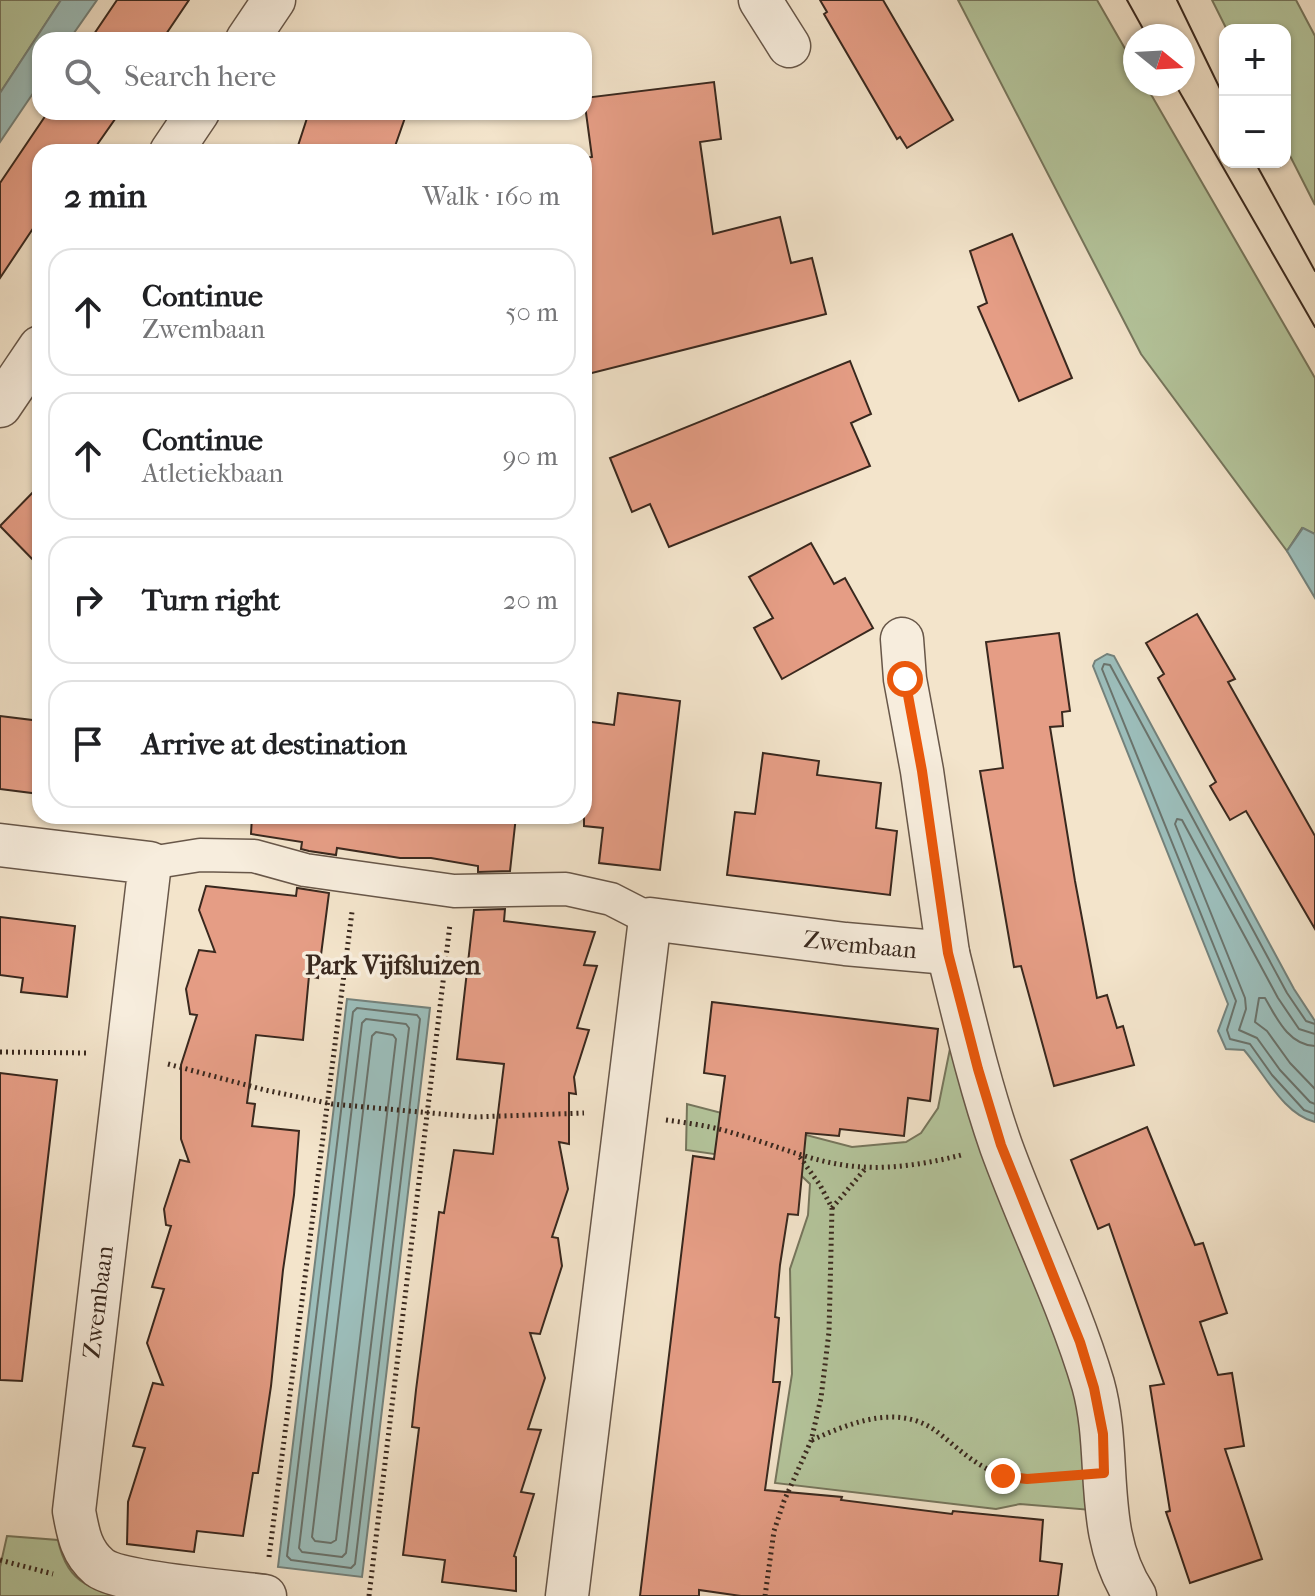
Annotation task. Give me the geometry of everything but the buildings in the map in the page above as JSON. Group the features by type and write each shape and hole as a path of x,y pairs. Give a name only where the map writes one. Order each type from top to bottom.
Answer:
{"street":[{"path":"252,32 274,0"},
{"path":"760,0 789,46"},
{"path":"176,144 193,120"},
{"path":"0,406 32,359"},
{"name":"Zwembaan","path":"0,845 150,863 200,855 254,856 305,870 356,879 454,891 566,889 611,899 650,919 845,944 948,953 922,771 905,679 902,639"},
{"name":"Zwembaan","path":"150,863 74,1511 80,1545 101,1568 137,1579 264,1596"},
{"path":"567,1596 650,919"},
{"path":"948,953 1001,1145 1080,1342 1094,1388 1103,1434 1111,1546 1122,1576 1135,1596"}],"path":[{"path":"264,1596 356,879"},
{"path":"369,1596 424,1113 454,891"},
{"path":"332,1104 475,1117 626,1114 731,1132 798,1155 866,1168 941,1160 1001,1145"},
{"path":"765,1596 774,1531 811,1441 821,1398 829,1332 832,1208 798,1155"},
{"path":"832,1208 866,1168"},
{"path":"811,1441 850,1423 884,1416 909,1419 936,1431 970,1460 1003,1476 1027,1479 1104,1473"}],"green space":[{"path":"0,0 61,0 40,32 32,32 32,44 0,93"},
{"path":"958,0 1097,0 1123,45 1123,96 1152,96 1315,378 1315,534 1302,528 1287,551 1141,354"},
{"path":"1212,0 1296,0 1315,36 1315,205 1291,158 1291,24 1224,24"},
{"path":"954,1029 1043,1283 1083,1421 1091,1510 1020,1504 996,1509 775,1483 792,1374 790,1269 808,1215 810,1184 790,1165 686,1150 687,1104 852,1147 906,1142 921,1133 938,1108"},
{"path":"7,1536 58,1540 71,1572 81,1581 105,1590 153,1596 0,1596 0,1567"}],"water":[{"path":"61,0 97,0 75,32 40,32"},
{"path":"32,44 32,95 0,142 0,93"},
{"path":"1303,528 1315,534 1315,598 1287,551"},
{"path":"1107,654 1114,656 1294,989 1315,1021 1315,1122 1293,1111 1284,1102 1244,1050 1226,1049 1218,1031 1228,1004 1093,666 1095,661"},
{"path":"347,999 430,1008 362,1577 278,1567"}],"tram line":[{"path":"1127,0 1140,24"},
{"path":"1177,0 1224,96"},
{"path":"1182,96 1315,327"},
{"path":"1258,168 1315,271"}],"district":[{"name":"Park Vijfsluizen","path":"393,965"}],"route":[{"path":"905,679 922,771 948,953 978,1069 1001,1145 1080,1342 1094,1388 1103,1434 1104,1473 1027,1479 1003,1476"}]}
